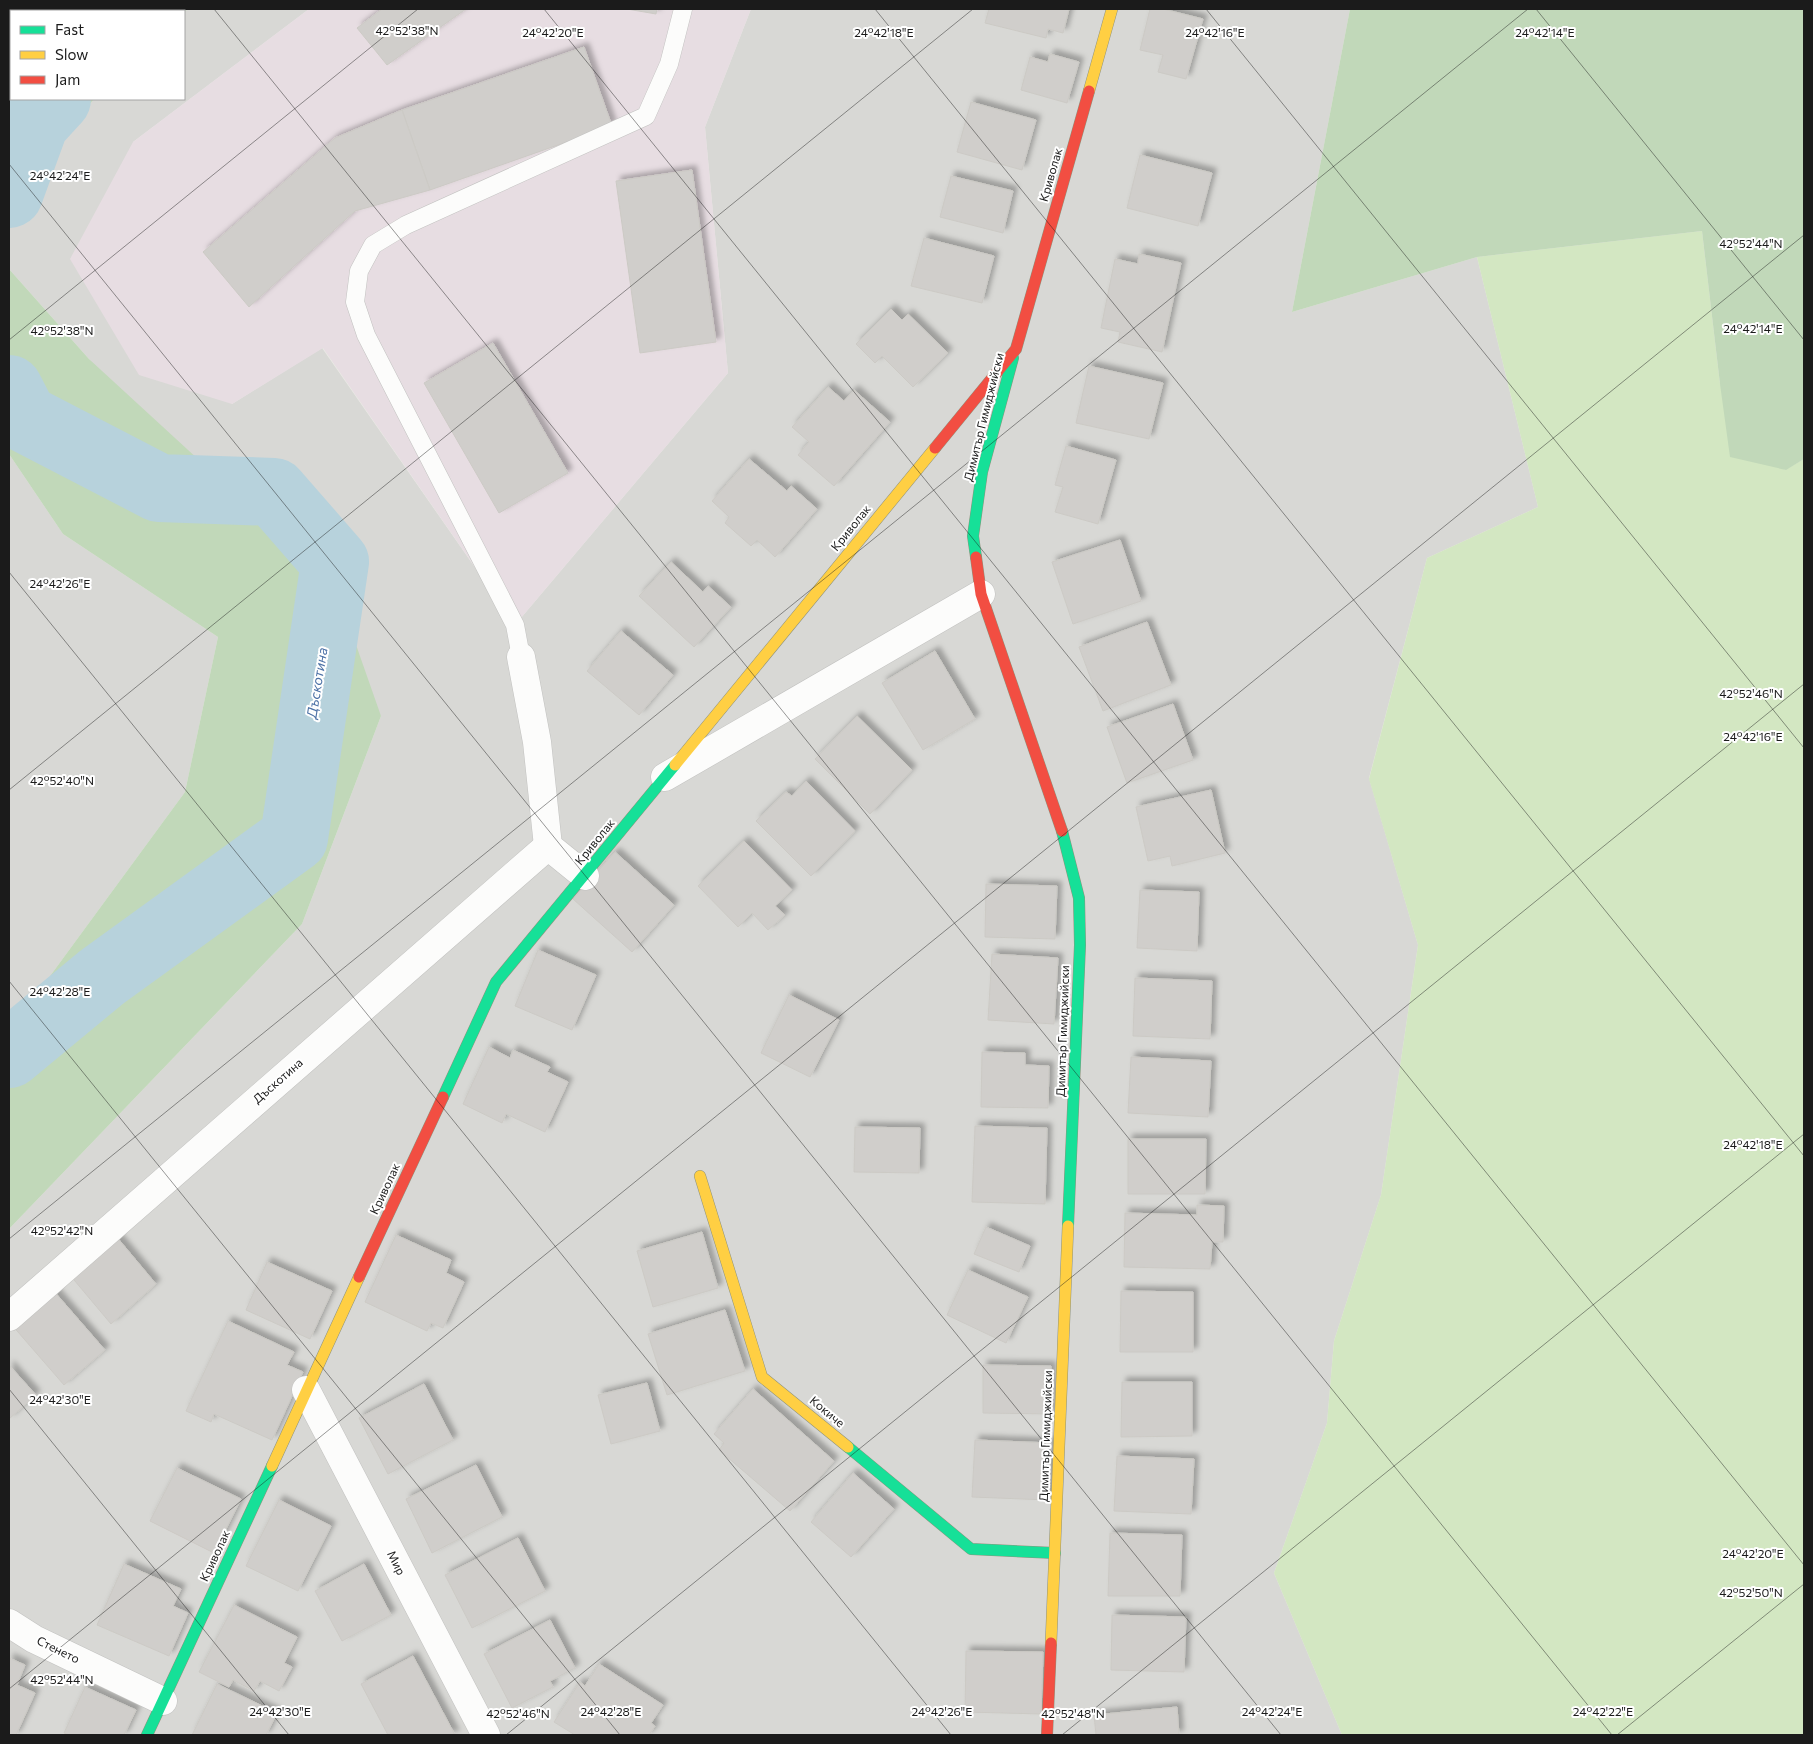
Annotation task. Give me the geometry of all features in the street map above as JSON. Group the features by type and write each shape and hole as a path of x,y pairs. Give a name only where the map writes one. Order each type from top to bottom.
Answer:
{"street":[{"name":"Криволак","path":"147,1735 496,982 666,778 1016,349 1112,9"},
{"name":"Димитър Гимиджийски","path":"1016,349 982,472 973,536 981,594 1066,843 1079,898 1080,945 1047,1735"},
{"path":"666,778 981,594"},
{"path":"522,657 537,742 548,846 585,876"},
{"name":"Дъскотина","path":"9,1316 548,846"},
{"name":"Кокиче","path":"700,1176 762,1377 971,1549 1055,1553"},
{"name":"Мир","path":"306,1390 486,1735"},
{"name":"Стенето","path":"9,1624 34,1639 163,1701"}],"lane":[{"path":"522,657 515,625 366,336 355,302 359,271 373,245 406,225 646,116 669,64 683,9"}],"shaded area":[{"path":"9,9 42,9 10,10 9,49"},
{"path":"188,9 309,9 133,142 232,404 322,348 515,625 728,373 705,127 751,9 1350,9 1292,312 1477,257 1538,507 1427,558 1369,778 1418,945 1381,1195 1334,1341 1327,1423 1274,1573 1342,1735 9,1735 9,1229 302,924 381,716 89,359 9,269 9,199 93,100 185,100 185,11"},
{"path":"309,9 751,9 705,127 728,373 515,625 323,348 232,404 139,375 70,259 133,142"},
{"path":"9,454 63,534 218,637 185,792 9,1032"}],"green space":[{"path":"42,9 188,9 185,11"},
{"path":"1350,9 1804,9 1804,459 1786,470 1730,457 1702,231 1477,257 1292,312"},
{"path":"10,48 10,100 93,100 9,199"},
{"path":"1702,231 1720,384 1785,470 1804,459 1804,1735 1342,1735 1274,1573 1327,1423 1334,1341 1381,1195 1418,945 1369,779 1427,558 1538,507 1477,257"},
{"path":"9,269 89,359 335,585 381,716 302,924 9,1229 9,1032 185,792 218,637 63,534 9,454"}],"building":[{"path":"382,9 466,9 387,65 357,28"},
{"path":"627,9 657,9 656,14"},
{"path":"989,9 1069,9 1063,33 1048,29 1046,38 985,23"},
{"path":"1150,9 1163,9 1203,19 1186,79 1158,72 1163,55 1140,50"},
{"path":"584,47 612,126 430,190 402,110"},
{"path":"1050,54 1079,62 1067,103 1021,90 1030,57 1048,62"},
{"path":"971,102 1036,120 1022,170 957,152"},
{"path":"402,110 430,190 355,211 249,307 203,252 335,138"},
{"path":"1140,155 1212,173 1198,226 1127,208"},
{"path":"692,170 716,342 640,353 616,181"},
{"path":"951,176 1013,191 1003,233 940,217"},
{"path":"924,238 994,256 982,303 911,286"},
{"path":"1139,254 1181,263 1162,352 1118,342 1120,332 1101,328 1115,259 1138,264"},
{"path":"891,309 902,320 908,314 948,353 913,387 882,356 875,363 856,344"},
{"path":"493,343 568,473 499,513 424,383"},
{"path":"1089,366 1163,383 1149,439 1076,423"},
{"path":"828,387 844,401 854,390 890,422 834,486 798,455 809,442 792,427"},
{"path":"1066,446 1116,460 1098,524 1055,512 1063,487 1055,485"},
{"path":"749,459 787,491 791,486 817,509 775,557 757,540 751,546 725,523 729,517 712,501"},
{"path":"1120,540 1141,601 1073,624 1052,562"},
{"path":"671,562 703,592 708,586 731,607 694,647 639,596"},
{"path":"1147,622 1171,685 1103,711 1079,647"},
{"path":"621,631 673,675 639,715 587,671"},
{"path":"935,651 975,719 923,750 882,683"},
{"path":"1173,704 1193,760 1127,783 1107,727"},
{"path":"857,716 912,770 870,814 815,759"},
{"path":"806,781 855,831 811,876 756,821 786,792 792,796"},
{"path":"1211,790 1225,853 1172,866 1170,856 1148,861 1136,807"},
{"path":"744,841 792,890 775,906 785,915 768,930 752,913 738,927 698,886"},
{"path":"615,852 674,905 632,952 573,899"},
{"path":"986,884 1057,886 1055,939 985,937"},
{"path":"1140,890 1199,892 1197,951 1137,948"},
{"path":"538,950 596,975 572,1030 515,1006"},
{"path":"992,954 1058,958 1054,1024 988,1020"},
{"path":"1135,978 1212,981 1210,1039 1133,1036"},
{"path":"789,995 839,1020 810,1077 761,1053"},
{"path":"489,1047 510,1058 513,1050 550,1067 547,1072 568,1082 545,1132 506,1114 502,1123 463,1104"},
{"path":"982,1052 1025,1053 1025,1065 1049,1066 1048,1108 981,1107"},
{"path":"1131,1057 1211,1061 1208,1117 1128,1113"},
{"path":"975,1126 1047,1128 1045,1204 972,1202"},
{"path":"855,1127 920,1128 919,1173 854,1172"},
{"path":"1128,1139 1206,1139 1205,1194 1128,1194"},
{"path":"1197,1205 1224,1206 1223,1242 1212,1242 1210,1269 1124,1267 1125,1213 1197,1215"},
{"path":"986,1227 1030,1246 1019,1272 974,1254"},
{"path":"702,1232 718,1288 653,1307 637,1251"},
{"path":"115,1235 156,1284 111,1324 69,1274"},
{"path":"396,1235 451,1260 446,1273 464,1282 443,1328 431,1323 427,1331 365,1302"},
{"path":"267,1262 332,1291 310,1339 246,1310"},
{"path":"968,1270 1028,1297 1006,1343 947,1315"},
{"path":"52,1289 105,1350 64,1385 11,1324"},
{"path":"1121,1291 1193,1292 1193,1352 1120,1352"},
{"path":"725,1310 745,1371 667,1395 648,1334"},
{"path":"228,1321 294,1352 287,1365 303,1372 272,1440 214,1414 211,1422 186,1411"},
{"path":"9,1365 36,1395 9,1419"},
{"path":"983,1365 1051,1366 1051,1414 983,1413"},
{"path":"1122,1382 1192,1382 1192,1436 1121,1437"},
{"path":"647,1383 660,1431 611,1444 598,1395"},
{"path":"424,1384 453,1440 388,1474 359,1418"},
{"path":"753,1389 834,1461 790,1511 719,1450 724,1443 714,1434"},
{"path":"975,1440 1051,1443 1048,1500 972,1497"},
{"path":"1117,1456 1194,1459 1191,1514 1114,1511"},
{"path":"476,1465 502,1517 432,1553 406,1499"},
{"path":"177,1468 241,1499 214,1553 150,1521"},
{"path":"853,1473 894,1509 851,1557 811,1522"},
{"path":"279,1500 331,1526 298,1591 246,1566"},
{"path":"1110,1533 1182,1535 1180,1596 1108,1596"},
{"path":"518,1538 545,1591 472,1628 445,1575"},
{"path":"124,1564 181,1589 173,1606 188,1613 169,1656 97,1625"},
{"path":"364,1564 391,1615 342,1641 315,1591"},
{"path":"234,1605 297,1637 284,1663 292,1667 279,1691 260,1681 254,1691 233,1680 229,1687 199,1672"},
{"path":"1112,1615 1186,1617 1184,1672 1111,1670"},
{"path":"550,1620 575,1668 550,1681 553,1687 512,1708 484,1654"},
{"path":"966,1651 1043,1652 1041,1714 965,1712"},
{"path":"413,1656 455,1735 388,1735 361,1684"},
{"path":"9,1658 25,1665 17,1685 35,1693 16,1735 9,1735"},
{"path":"599,1664 663,1705 651,1723 655,1726 649,1735 575,1735 554,1722 580,1682 585,1686"},
{"path":"217,1684 277,1713 266,1735 192,1735"},
{"path":"85,1687 136,1710 124,1735 69,1735 64,1733"},
{"path":"1177,1707 1179,1735 1096,1735 1094,1715"}],"waterway":[{"name":"Дъскотина","path":"9,194 35,123 56,100"},
{"name":"Дъскотина","path":"9,389 24,418 159,488 274,492 335,562 294,838 102,977 9,1054"}],"traffic: fast":[{"path":"976,557 973,536 982,472 1013,358"},
{"path":"443,1097 496,982 675,765"},
{"path":"1062,831 1079,898 1080,945 1068,1226"},
{"path":"848,1447 971,1549 1055,1553"},
{"path":"147,1735 272,1466"}],"traffic: slow":[{"path":"1089,91 1112,9"},
{"path":"675,765 935,448"},
{"path":"700,1176 762,1377 848,1447"},
{"path":"1051,1643 1068,1226"},
{"path":"272,1466 359,1277"}],"traffic: jam":[{"path":"935,448 1016,349 1089,91"},
{"path":"976,557 981,594 1062,831"},
{"path":"359,1277 443,1097"},
{"path":"1047,1735 1051,1643"}]}
